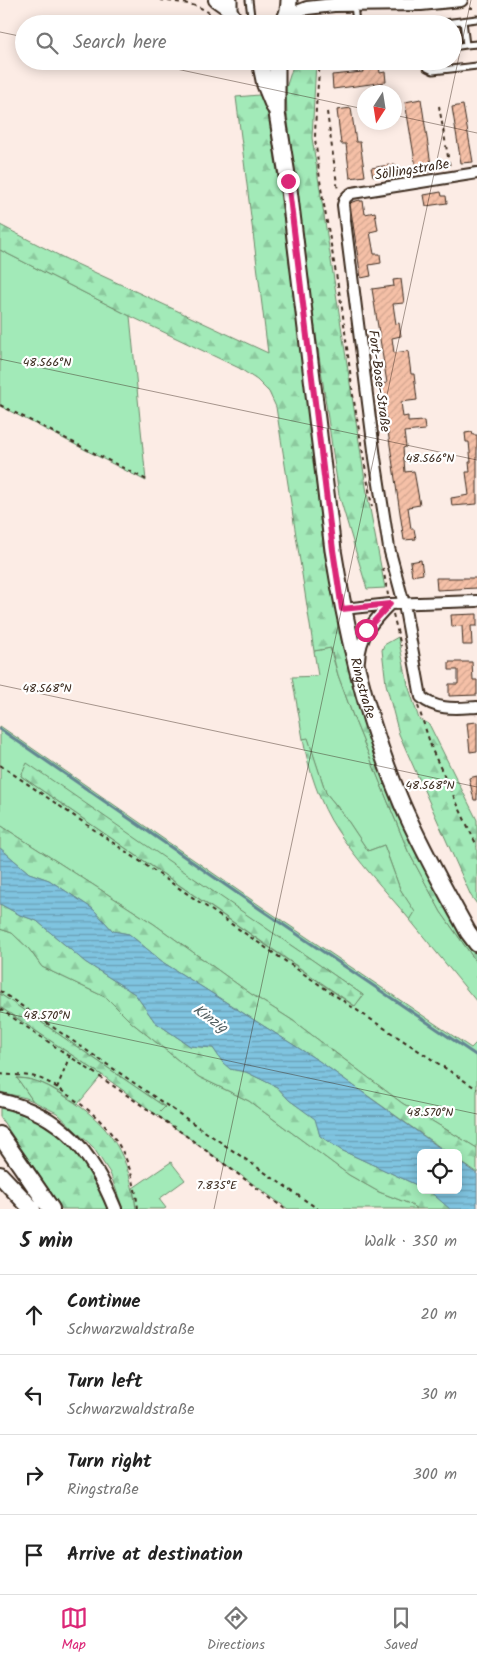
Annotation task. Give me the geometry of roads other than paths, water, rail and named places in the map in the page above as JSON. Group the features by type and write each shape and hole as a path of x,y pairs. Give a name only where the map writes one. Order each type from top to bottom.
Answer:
{"highway":[{"path":"0,1135 51,1209"},
{"path":"0,1152 37,1209"},
{"path":"0,1175 32,1209"}],"main road":[{"path":"287,15 289,0"},
{"name":"Ringstraße","path":"262,70 265,85 277,113"},
{"name":"Ringstraße","path":"277,70 277,113 288,181 342,609 359,676 401,802 423,848 468,932 477,944"}],"street":[{"path":"215,0 229,5"},
{"path":"305,0 334,4 421,4 461,0"},
{"path":"294,15 307,8 334,4"},
{"name":"Söllingstraße","path":"352,193 477,173"},
{"name":"Fort-Bose-Straße","path":"352,193 347,195 343,205 372,438 389,548 404,604 421,697 428,704 439,707 477,707"},
{"path":"342,609 390,604 477,601"},
{"path":"359,676 360,650 366,630 390,604"},
{"path":"0,1100 23,1106 55,1124 82,1147 99,1173 115,1209"}],"lane":[{"path":"248,0 250,15"},
{"path":"354,4 355,15"},
{"path":"466,45 462,21 477,19"},
{"path":"462,46 477,44"},
{"path":"462,68 477,66"}],"water":[{"name":"Kinzig","path":"0,848 29,873 49,880 93,909 113,931 129,934 164,963 319,1061 441,1149 417,1149 417,1185 341,1150 320,1136 315,1119 289,1100 277,1087 246,1072 230,1069 223,1063 213,1048 190,1046 155,1022 135,994 85,962 37,921 20,915 0,904"},
{"path":"462,1164 477,1174 477,1209 450,1209 433,1194 462,1194"}],"waterway":[{"path":"0,729 477,1056"}]}
